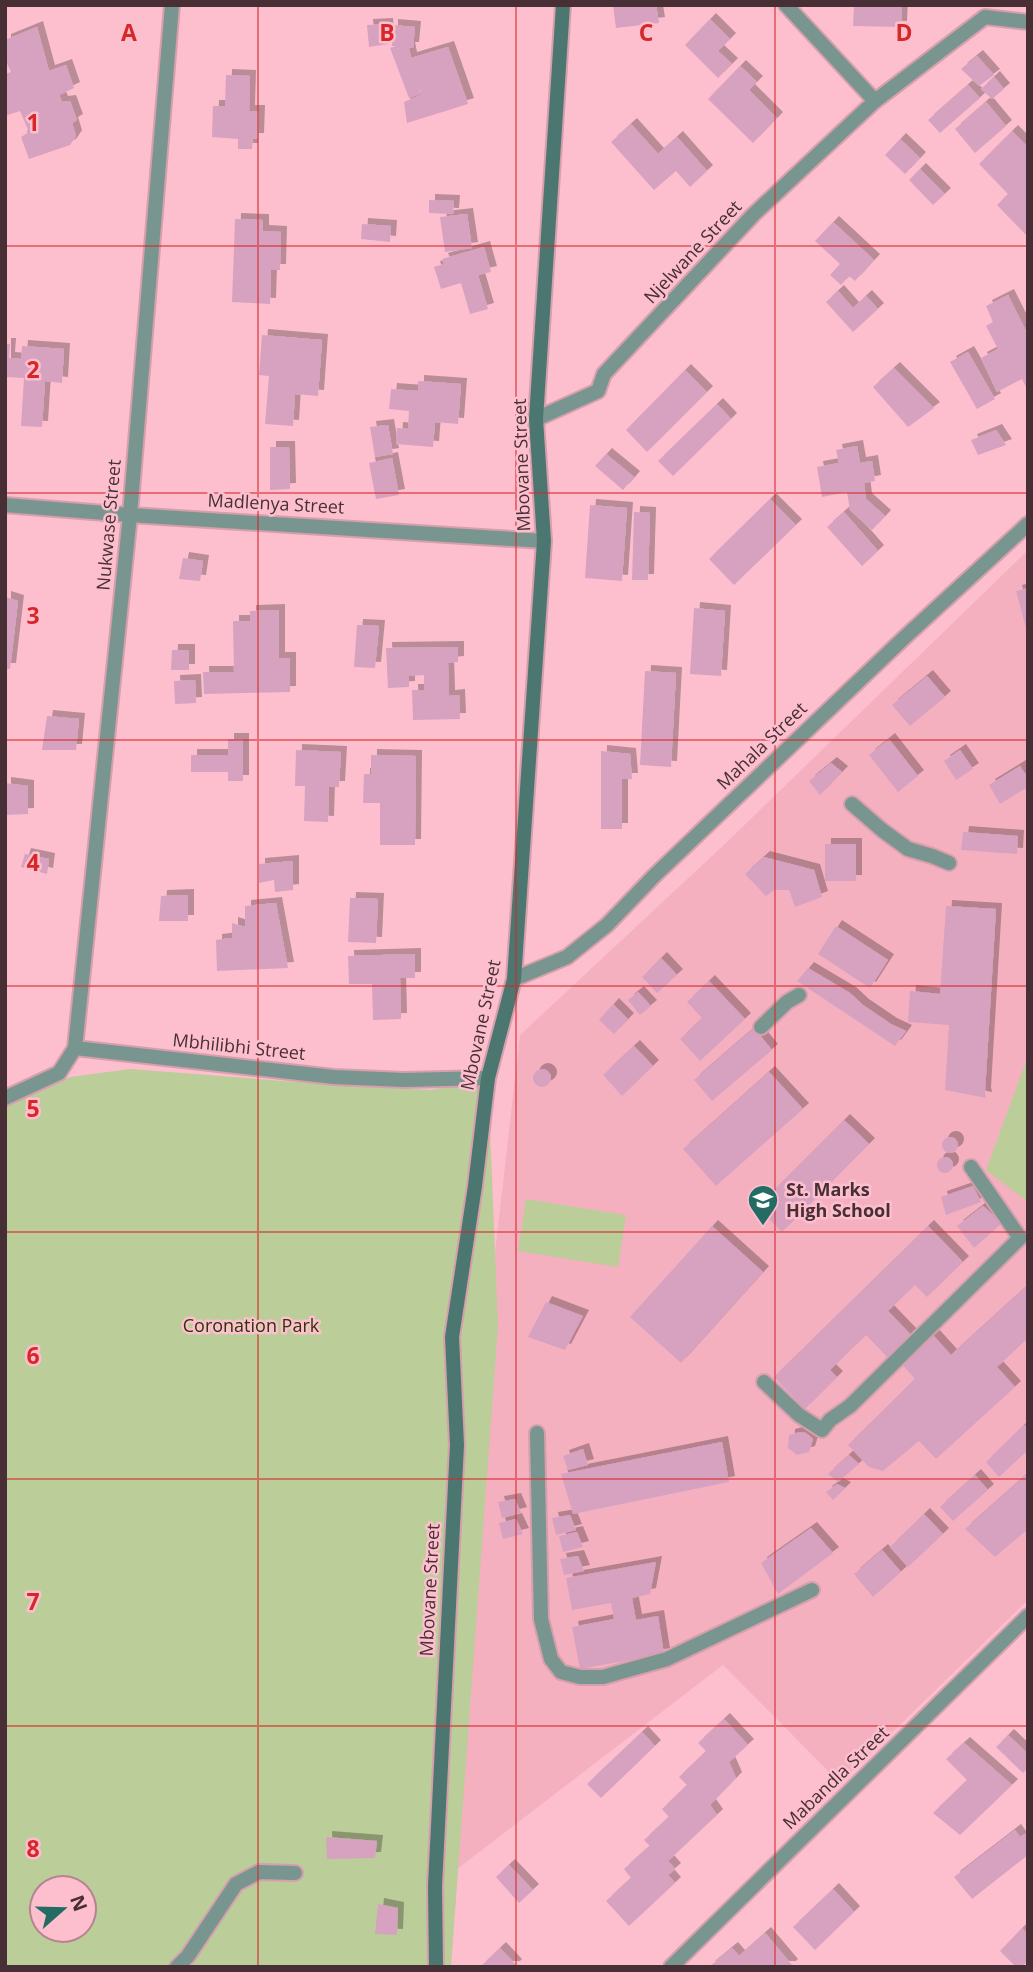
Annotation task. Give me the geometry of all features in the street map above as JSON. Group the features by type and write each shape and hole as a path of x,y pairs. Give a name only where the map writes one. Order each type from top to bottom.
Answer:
{"street":[{"name":"Nukwase Street","path":"75,1048 130,515 172,5"},
{"name":"Mbovane Street","path":"436,1967 435,1886 457,1445 452,1337 488,1078 514,979 544,541 536,419 563,5"},
{"path":"786,5 875,101"},
{"name":"Njelwane Street","path":"536,419 598,391 604,374 754,214 875,101 985,17 1028,22"},
{"name":"Madlenya Street","path":"5,505 544,541"},
{"name":"Mahala Street","path":"514,979 568,957 607,925 654,876 905,636 1028,524"},
{"path":"852,804 881,830 908,849 948,863"},
{"path":"761,1027 779,1009 799,995"},
{"path":"5,1098 59,1073 75,1048"},
{"name":"Mbhilibhi Street","path":"75,1048 334,1077 404,1080 488,1078"},
{"path":"764,1382 799,1415 822,1430 830,1420 850,1406 1020,1238 971,1167"},
{"path":"537,1433 541,1619 551,1659 561,1672 580,1677 603,1677 667,1658 812,1590"},
{"name":"Mabandla Street","path":"671,1967 1028,1616"},
{"path":"177,1967 188,1956 236,1884 259,1872 295,1873"}],"shaded area":[{"name":"St. Marks High School","path":"1028,550 1028,1600 840,1783 723,1665 435,1886 476,1418 520,1035 727,842"}],"green space":[{"path":"1028,1056 1028,1202 986,1170"},
{"name":"Coronation Park","path":"130,1069 432,1090 488,1078 498,1326 451,1967 5,1967 5,1106 70,1077"},
{"path":"526,1199 626,1215 618,1267 518,1251"}],"building":[{"path":"613,5 656,5 659,23 616,28"},
{"path":"854,5 902,5 901,27 853,26"},
{"path":"710,19 730,39 718,51 732,64 718,78 685,45"},
{"path":"387,24 388,44 369,47 367,25"},
{"path":"392,25 415,27 413,48 409,48 411,58 448,47 468,104 407,123 404,102 423,94 418,85 420,94 409,98 390,48 396,46 392,46"},
{"path":"37,27 49,71 66,65 74,88 59,95 62,102 70,101 77,120 72,123 76,136 70,145 29,159 21,137 29,132 20,111 5,116 5,74 11,72 5,59 5,40"},
{"path":"977,56 994,75 979,86 961,69"},
{"path":"740,66 757,82 749,90 777,118 753,143 708,99"},
{"path":"226,75 250,76 249,111 259,111 258,139 253,139 252,149 238,149 238,139 212,137 213,106 225,106"},
{"path":"994,77 1004,89 992,99 981,89"},
{"path":"968,85 980,98 940,133 928,120"},
{"path":"986,102 1006,126 975,153 955,129"},
{"path":"631,124 658,154 677,137 707,171 690,187 676,171 654,190 611,142"},
{"path":"1012,131 1028,147 1026,235 997,205 1008,194 979,164"},
{"path":"900,139 920,158 905,174 885,155"},
{"path":"920,169 945,194 933,205 909,180"},
{"path":"429,200 454,201 453,214 429,213"},
{"path":"467,214 472,248 445,252 440,217"},
{"path":"235,219 263,220 263,231 281,232 280,270 271,270 270,304 232,302"},
{"path":"833,222 874,260 855,281 849,276 841,285 830,275 840,264 815,241"},
{"path":"362,224 391,226 390,242 361,239"},
{"path":"484,247 491,272 478,275 488,309 470,314 461,283 441,289 434,267 444,264 442,259"},
{"path":"838,291 853,308 866,296 878,309 853,332 826,302"},
{"path":"1008,295 1028,335 1028,391 1022,379 997,392 981,358 998,349 986,326 993,322 986,306"},
{"path":"262,335 322,340 318,396 295,394 293,426 265,424 269,376 259,375"},
{"path":"5,344 10,344 9,358 21,359 22,346 64,349 62,383 45,381 42,427 21,426 24,378 5,377"},
{"path":"968,352 995,399 977,409 950,362"},
{"path":"894,368 934,408 908,427 873,387"},
{"path":"685,370 707,392 647,452 626,430"},
{"path":"418,381 461,384 458,424 435,422 433,447 396,444 397,428 408,429 409,411 389,409 391,389 418,391"},
{"path":"717,404 731,419 673,476 658,461"},
{"path":"388,425 393,454 375,457 370,427"},
{"path":"996,430 1006,445 978,455 971,440"},
{"path":"857,446 860,463 872,461 875,481 864,483 866,499 885,516 872,530 850,510 847,492 822,497 817,467 839,463 836,450"},
{"path":"270,447 289,447 290,489 270,490"},
{"path":"606,454 634,477 623,490 595,466"},
{"path":"392,458 399,495 376,499 369,463"},
{"path":"770,499 796,525 734,585 709,559"},
{"path":"590,505 627,508 622,581 585,578"},
{"path":"634,512 650,513 648,580 632,580"},
{"path":"844,512 878,551 862,566 827,527"},
{"path":"183,558 203,561 200,581 179,579"},
{"path":"1028,588 1028,632 1027,632 1016,591"},
{"path":"5,597 18,601 10,669 5,669"},
{"path":"694,608 725,611 721,676 690,674"},
{"path":"279,610 279,658 290,658 290,692 204,694 203,672 234,672 233,621 250,621 250,611"},
{"path":"357,625 379,626 375,668 354,667"},
{"path":"458,647 458,662 448,663 449,696 459,695 460,719 413,720 412,690 424,690 424,675 409,676 409,687 388,688 386,648"},
{"path":"172,650 189,650 189,670 171,670"},
{"path":"645,671 676,673 671,767 640,765"},
{"path":"927,676 945,697 910,726 892,705"},
{"path":"195,680 196,703 175,704 174,681"},
{"path":"47,716 79,719 76,750 42,750"},
{"path":"228,739 243,739 243,781 228,781 228,772 191,772 191,755 228,755"},
{"path":"889,739 918,776 898,792 869,755"},
{"path":"296,750 341,752 339,787 329,787 328,822 304,821 305,786 295,786"},
{"path":"960,750 973,769 956,780 944,761"},
{"path":"601,751 630,754 632,779 622,779 622,829 601,829"},
{"path":"371,755 416,756 415,845 380,845 380,803 363,803 364,774 371,774"},
{"path":"831,763 842,772 820,795 809,781"},
{"path":"1020,766 1028,778 1028,787 1000,804 989,785"},
{"path":"5,783 28,786 28,814 5,815"},
{"path":"963,832 1018,836 1017,854 961,850"},
{"path":"825,844 856,844 856,881 825,881"},
{"path":"25,854 49,859 47,874 21,867"},
{"path":"764,857 814,870 822,897 795,907 789,890 774,890 766,896 745,874"},
{"path":"293,861 293,890 275,892 274,880 259,883 259,864"},
{"path":"188,895 188,921 159,921 161,896"},
{"path":"350,898 378,899 376,943 348,942"},
{"path":"276,903 288,968 217,971 216,940 232,938 232,923 245,927 245,906"},
{"path":"946,906 996,909 986,1098 945,1090 949,1025 908,1022 910,991 940,994"},
{"path":"836,926 888,960 870,988 818,954"},
{"path":"415,954 415,978 400,978 401,1019 373,1020 372,984 349,984 348,956"},
{"path":"661,958 677,975 657,993 642,977"},
{"path":"808,968 850,993 891,1024 906,1031 895,1046 797,981"},
{"path":"709,981 745,1019 700,1061 680,1039 702,1018 687,1002"},
{"path":"638,992 651,1006 640,1015 628,1000"},
{"path":"613,1004 628,1019 614,1034 599,1020"},
{"path":"754,1028 772,1050 712,1101 694,1080"},
{"path":"634,1046 653,1066 622,1096 603,1075"},
{"path":"542,1069 550,1074 551,1078 546,1086 542,1087 534,1082 533,1078 538,1070"},
{"path":"769,1072 803,1109 716,1186 683,1149"},
{"path":"844,1120 869,1144 782,1232 757,1207"},
{"path":"947,1137 953,1137 958,1145 956,1151 947,1153 942,1148 942,1142"},
{"path":"942,1157 948,1157 953,1165 951,1171 942,1173 937,1168 937,1162"},
{"path":"973,1186 981,1202 946,1215 941,1197"},
{"path":"983,1206 1002,1223 974,1248 957,1226"},
{"path":"712,1226 763,1272 681,1363 630,1317"},
{"path":"928,1226 963,1262 927,1297 915,1285 888,1311 912,1336 889,1359 866,1335 830,1370 837,1377 805,1409 774,1377"},
{"path":"1028,1285 1028,1338 997,1367 1015,1387 936,1459 919,1441 883,1471 869,1467 848,1445 915,1379 901,1363 932,1334 951,1355"},
{"path":"546,1302 583,1316 565,1350 528,1337"},
{"path":"1024,1425 1028,1428 1028,1450 999,1477 986,1462"},
{"path":"800,1432 813,1439 809,1452 797,1455 788,1448 789,1435"},
{"path":"722,1442 729,1482 573,1514 561,1474"},
{"path":"583,1449 588,1465 568,1470 563,1456"},
{"path":"849,1455 859,1464 838,1482 828,1474"},
{"path":"1028,1473 1028,1529 995,1557 965,1529"},
{"path":"975,1475 988,1490 953,1521 940,1507"},
{"path":"837,1484 845,1488 833,1500 826,1492"},
{"path":"515,1499 521,1513 502,1518 498,1502"},
{"path":"924,1514 943,1534 908,1567 890,1547"},
{"path":"570,1515 576,1530 556,1535 552,1518"},
{"path":"516,1519 523,1534 503,1539 499,1523"},
{"path":"811,1528 833,1553 778,1594 761,1563"},
{"path":"577,1532 583,1547 563,1552 559,1536"},
{"path":"882,1550 901,1572 873,1597 854,1574"},
{"path":"578,1556 584,1571 564,1575 560,1559"},
{"path":"656,1562 650,1594 632,1598 636,1620 658,1616 664,1654 580,1669 572,1627 614,1619 611,1603 572,1610 566,1578"},
{"path":"724,1719 748,1745 729,1762 736,1778 710,1805 717,1815 668,1861 675,1869 668,1875 675,1883 629,1926 606,1901 631,1878 624,1869 650,1846 644,1840 669,1817 662,1809 687,1785 679,1777 706,1751 698,1743"},
{"path":"642,1732 655,1746 601,1798 587,1784"},
{"path":"1008,1735 1028,1754 1028,1768 1023,1773 996,1747"},
{"path":"964,1743 1012,1785 960,1835 933,1813 967,1780 946,1759"},
{"path":"1015,1830 1020,1837 1028,1832 1028,1855 972,1899 954,1877"},
{"path":"326,1837 377,1841 375,1858 327,1859"},
{"path":"509,1865 533,1890 519,1903 496,1877"},
{"path":"833,1889 854,1912 815,1950 793,1927"},
{"path":"378,1904 398,1908 397,1935 375,1934"},
{"path":"1022,1928 1028,1934 1028,1961 1022,1967 1016,1967 1000,1951"},
{"path":"765,1933 792,1965 790,1967 709,1967 732,1948 739,1956"},
{"path":"500,1948 516,1965 514,1967 480,1967"}],"place":[{"name":"St. Marks High School","path":"763,1227"}]}
